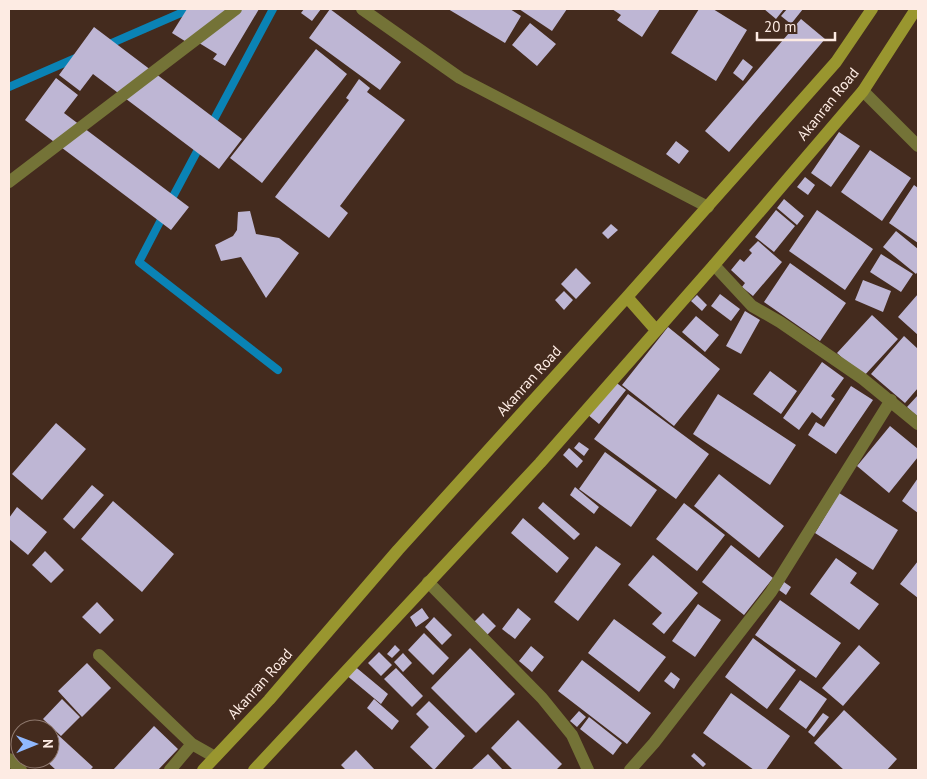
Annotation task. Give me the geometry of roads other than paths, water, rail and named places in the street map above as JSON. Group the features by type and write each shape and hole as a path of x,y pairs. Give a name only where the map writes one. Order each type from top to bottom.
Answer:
{"main road":[{"name":"Akanran Road","path":"203,770 269,700 398,550 708,207 836,62 872,9"},
{"name":"Akanran Road","path":"254,770 540,464 714,265 863,91 916,9"},
{"path":"627,297 656,330"}],"street":[{"path":"9,182 236,9"},
{"path":"362,9 460,78 708,207"},
{"path":"863,91 918,146"},
{"path":"714,265 752,306 780,322 863,378 918,424"},
{"path":"630,770 654,743 771,592 891,400"},
{"path":"428,582 542,698 572,735 588,770"},
{"path":"99,655 192,744 216,756"},
{"path":"170,770 192,744"},
{"path":"9,759 21,770"}],"waterway":[{"path":"105,46 190,9"},
{"path":"210,127 273,9"},
{"path":"9,87 78,57"},
{"path":"169,204 201,144"},
{"path":"164,214 139,262 278,370"}]}
